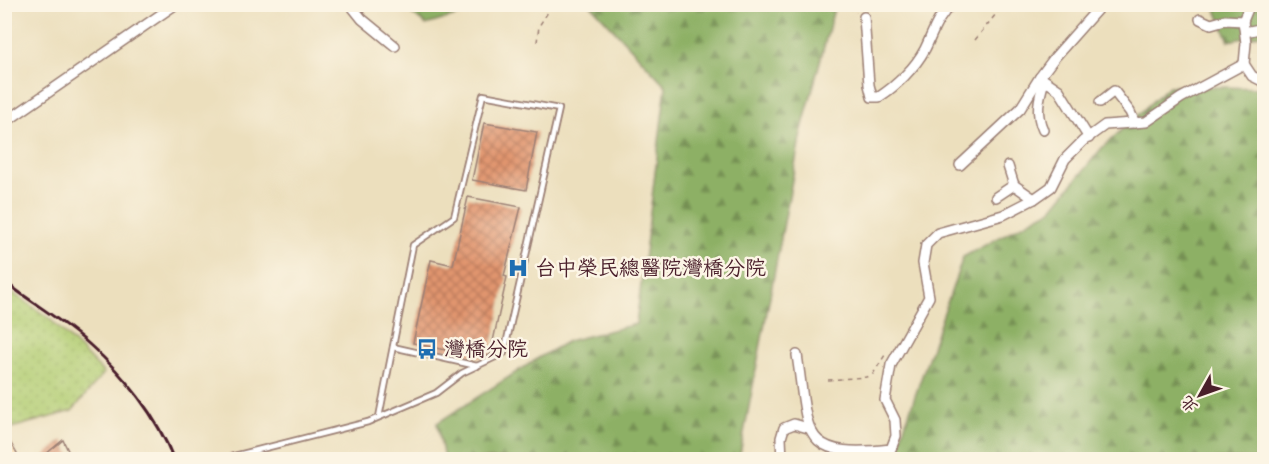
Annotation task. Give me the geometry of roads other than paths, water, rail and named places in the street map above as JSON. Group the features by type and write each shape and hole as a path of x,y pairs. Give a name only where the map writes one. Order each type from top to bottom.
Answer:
{"main road":[{"path":"4,446 12,459"}],"street":[{"path":"4,123 176,4"},
{"path":"350,4 362,19 395,46"},
{"path":"864,18 869,85 872,97 879,97 908,72 924,50 934,25 952,4"},
{"path":"960,165 1020,109 1055,57 1102,4"},
{"path":"1250,4 1243,21 1246,43 1244,64 1252,75 1264,81"},
{"path":"1200,18 1212,24 1226,20 1243,21"},
{"path":"1245,32 1264,28"},
{"path":"797,355 808,428 823,446 839,451 891,449 896,436 895,420 885,400 891,365 929,297 923,263 926,245 938,233 1003,215 1051,188 1065,159 1083,141 1106,125 1146,122 1181,98 1244,64"},
{"path":"1042,79 1038,103 1039,122 1043,130"},
{"path":"1042,79 1059,90 1089,138"},
{"path":"1100,102 1114,90 1135,123"},
{"path":"1008,166 1014,184 1034,199"},
{"path":"996,196 1014,184"},
{"path":"782,459 780,438 784,428 794,424 808,428"}],"lane":[{"path":"218,459 368,422 436,393 462,373 504,353 559,109 483,95 454,217 413,245 379,417"},
{"path":"393,347 477,366"}],"railway":[{"path":"4,281 80,336 115,369 149,412 174,460"}],"place":[{"name":"台中榮民總醫院灣橋分院","path":"518,268"},
{"name":"灣橋分院","path":"427,349"}]}
